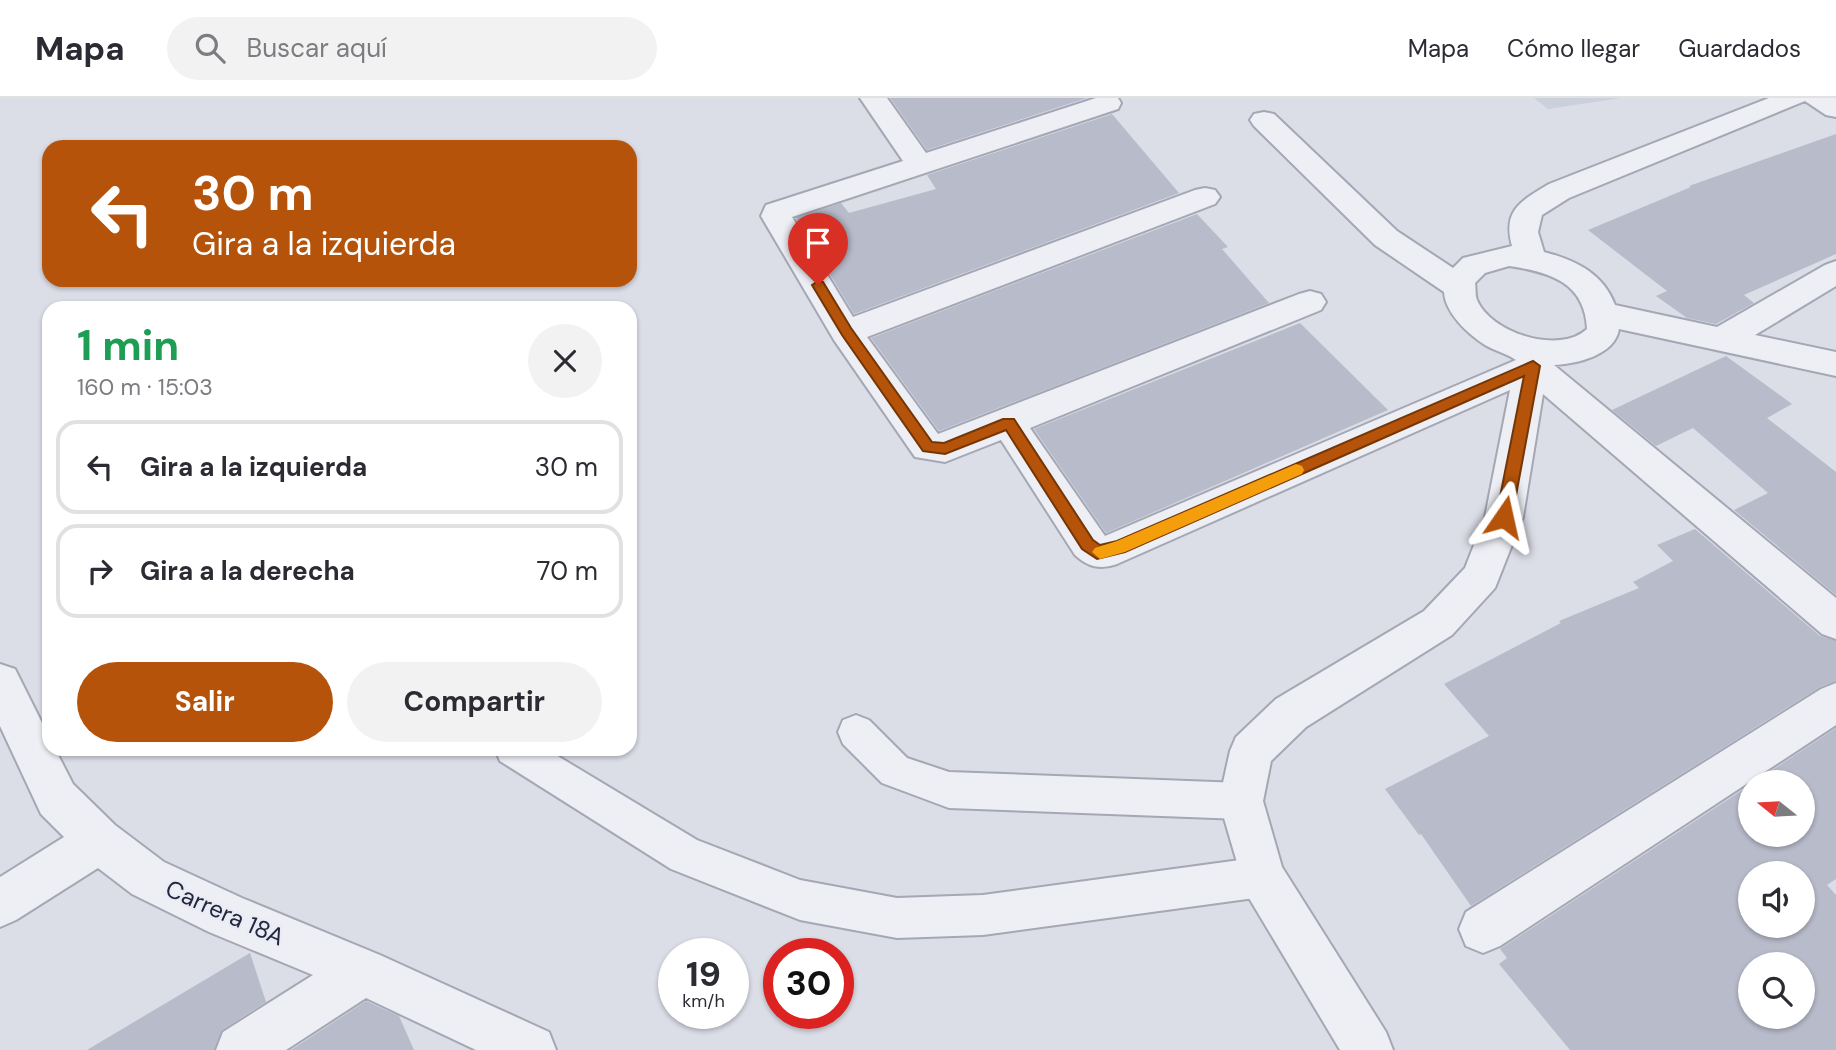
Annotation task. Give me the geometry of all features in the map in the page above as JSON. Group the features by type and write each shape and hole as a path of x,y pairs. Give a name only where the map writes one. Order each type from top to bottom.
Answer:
{"street":[{"path":"873,98 919,163"},
{"path":"1530,258 1523,232 1528,210 1559,191 1793,98"},
{"path":"1816,98 1836,109"},
{"path":"1108,103 776,212 846,331 928,447 945,448 1310,303"},
{"path":"1264,120 1386,238 1458,286"},
{"path":"846,331 1205,197"},
{"path":"1009,423 1088,544 1097,552 1104,552 1534,359 1588,346 1603,332 1604,314 1599,299 1587,285 1551,264 1530,258 1489,258 1474,264 1463,274 1458,286 1460,302 1471,318 1487,333 1534,359 1836,622"},
{"path":"1722,339 1836,272"},
{"path":"1604,314 1836,365"},
{"path":"1368,1050 1262,877 1241,801 1251,751 1291,713 1438,623 1481,576 1504,517 1534,359"},
{"name":"Carrera 18A","path":"0,682 57,799 99,841 148,878 226,915 363,972 531,1050"},
{"path":"1483,929 1836,702"},
{"path":"0,904 99,841"},
{"path":"241,1050 363,972"}],"lane":[{"path":"856,732 895,771 948,790 1241,801"},
{"path":"524,756 685,855 800,900 897,918 983,915 1262,877"}],"shaded area":[{"path":"1534,98 1621,98 1548,109"}],"building":[{"path":"890,98 1087,98 927,150"},
{"path":"1112,114 1179,193 854,314 796,218 841,203 849,213 936,189 927,175"},
{"path":"1836,134 1836,254 1744,295 1754,303 1716,324 1687,318 1656,296 1667,291 1588,230 1691,187 1689,186"},
{"path":"1197,214 1228,247 1222,249 1269,303 939,431 871,338"},
{"path":"1300,323 1388,410 1106,533 1034,429"},
{"path":"1726,356 1792,404 1767,418 1836,472 1836,595 1734,510 1768,493 1693,428 1656,446 1612,410"},
{"path":"1695,529 1820,636 1836,641 1836,681 1820,687 1471,906 1421,834 1419,835 1385,789 1489,736 1444,684 1561,623 1559,621 1639,588 1633,582 1673,561 1657,545"},
{"path":"1836,728 1836,879 1827,885 1836,895 1836,1050 1570,1050 1499,964 1507,958 1500,949 1738,793 1738,847 1815,847 1815,770 1772,770"},
{"path":"250,953 266,1002 222,1030 214,1050 87,1050"},
{"path":"366,1001 399,1016 414,1050 291,1050"}],"slow traffic":[{"path":"1100,552 1120,547 1296,470"}],"route":[{"path":"818,285 846,331 928,447 945,448 1009,423 1088,544 1097,552 1120,547 1533,366 1504,517"}]}
